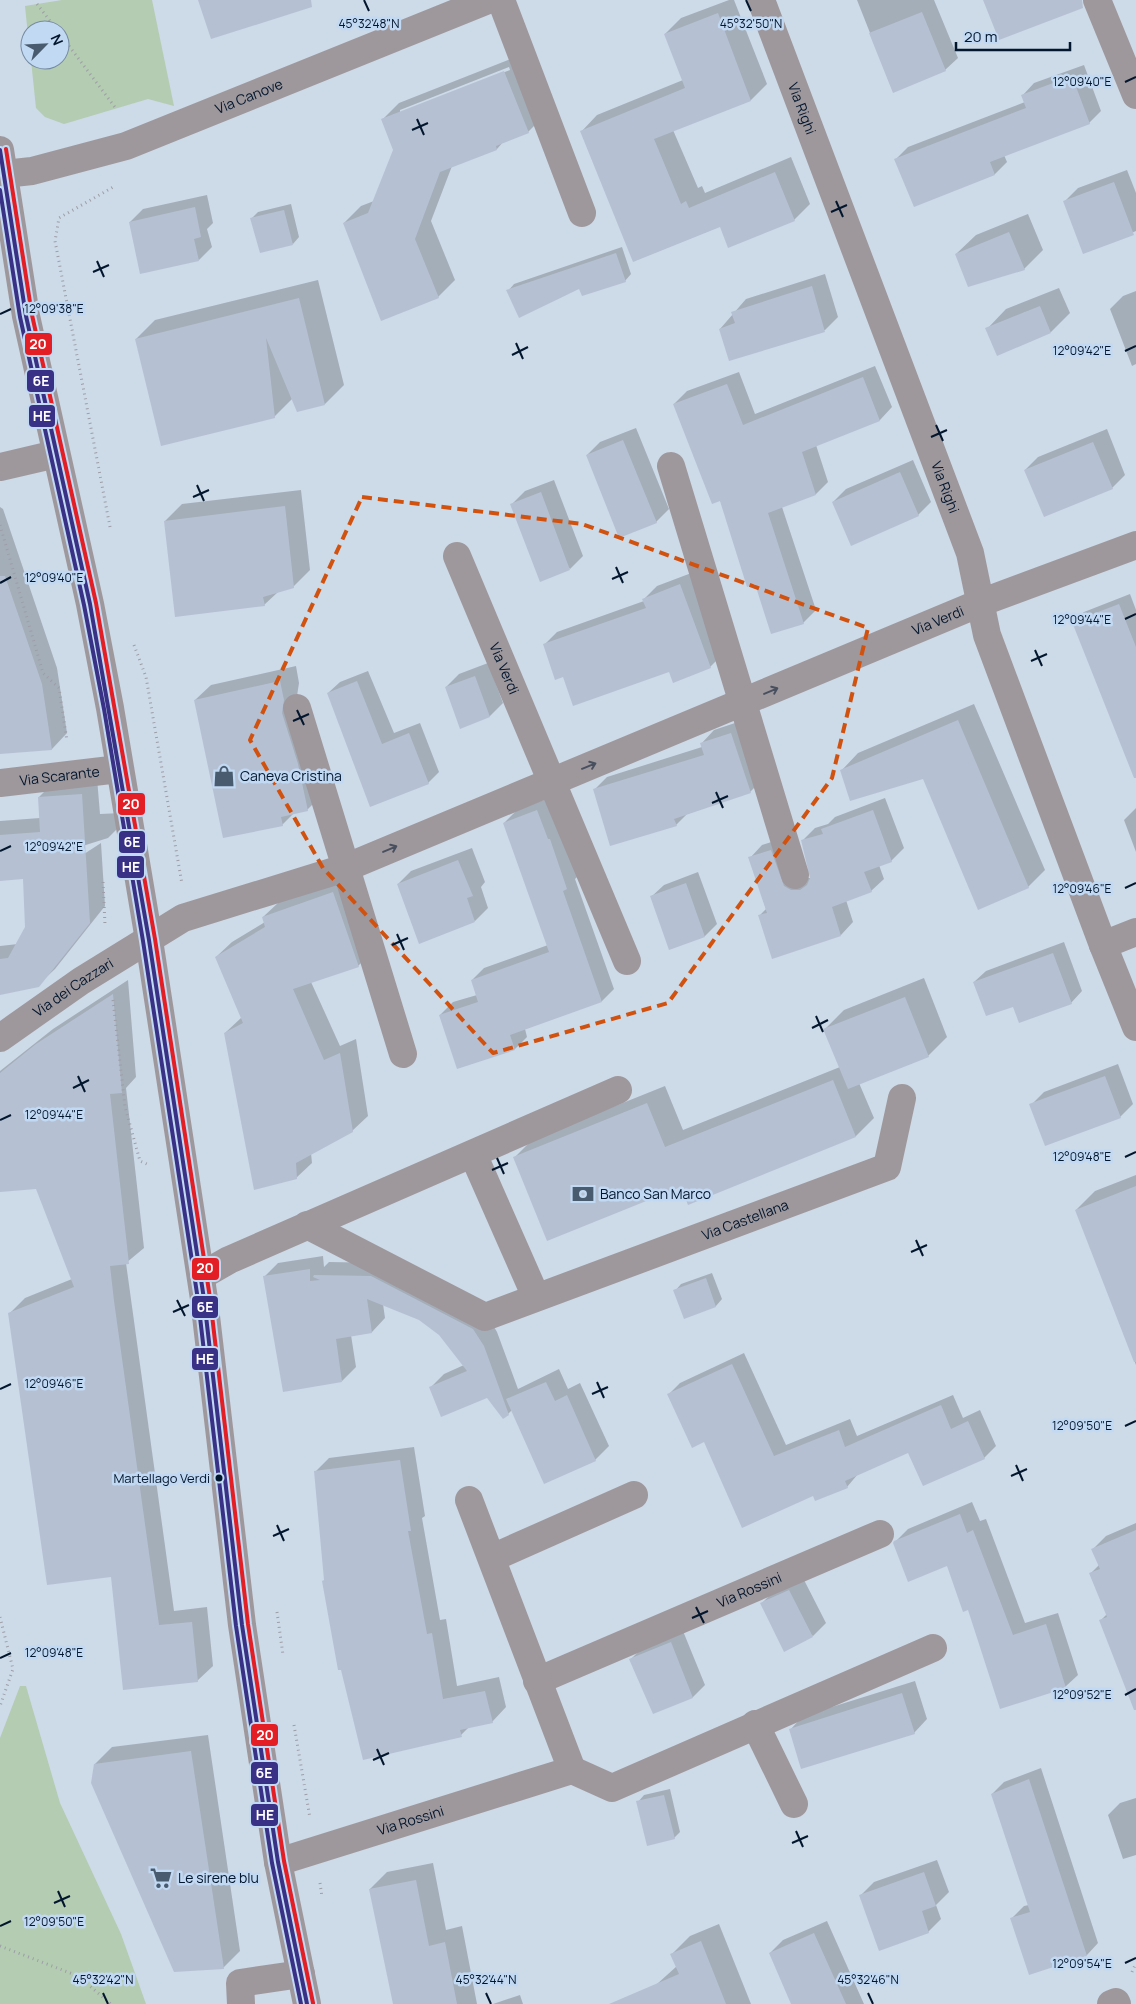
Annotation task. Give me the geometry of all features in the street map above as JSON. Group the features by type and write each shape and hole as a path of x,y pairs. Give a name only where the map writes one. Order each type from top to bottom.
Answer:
{"street":[{"name":"Via Canove","path":"2,162 32,171 126,146 488,0"},
{"path":"501,0 582,214"},
{"name":"Via Righi","path":"762,0 970,553 987,635 1103,945 1136,1027"},
{"path":"1097,0 1127,48 1136,95"},
{"path":"2,162 26,316 90,604 149,940 201,1276 242,1625 278,1862 307,2004"},
{"path":"0,467 56,454"},
{"path":"671,466 795,875"},
{"name":"Via Verdi","path":"149,940 183,918 346,868 980,603 1136,545"},
{"name":"Via Verdi","path":"457,556 627,961"},
{"path":"297,708 403,1054"},
{"name":"Via Scarante","path":"0,784 120,769"},
{"path":"1103,945 1136,932"},
{"name":"Via dei Cazzari","path":"0,1038 81,981 149,940"},
{"path":"201,1276 229,1260 307,1225 618,1090"},
{"name":"Via Castellana","path":"307,1225 485,1317 887,1167 902,1098"},
{"path":"473,1154 536,1298"},
{"path":"492,1558 634,1495"},
{"path":"469,1500 572,1770 612,1788 933,1648"},
{"name":"Via Rossini","path":"537,1681 880,1534"},
{"path":"755,1724 794,1804"},
{"name":"Via Rossini","path":"278,1862 572,1770"},
{"path":"241,2004 240,1983 301,1974"},
{"path":"1111,2004 1116,2002 1117,2004"}],"path":[{"path":"37,4 49,20"},
{"path":"70,47 117,110"},
{"path":"111,532 54,241 59,218 116,185"},
{"path":"0,525 43,674 59,688 68,743"},
{"path":"132,638 146,677 183,887"},
{"path":"0,1617 13,1668 0,1706"},
{"path":"0,1946 78,1976 111,2004"}],"highlighted area":[{"path":"362,497 582,524 868,628 832,778 668,1003 493,1053 323,868 250,740"}],"green space":[{"path":"62,0 152,0 174,106 148,99 64,124 45,117 36,108 32,70 70,70 70,20 26,20 25,6"},
{"path":"20,1686 26,1686 60,1803 121,1934 146,2004 0,2004 0,1738"}],"building":[{"path":"198,0 311,0 312,7 211,39"},
{"path":"983,0 1082,0 1083,8 999,40"},
{"path":"922,12 946,71 893,93 869,33"},
{"path":"718,13 751,101 654,139 681,204 686,201 689,208 775,172 795,221 728,248 720,227 633,262 580,131 685,88 664,34"},
{"path":"504,71 529,133 496,146 497,150 440,172 415,239 439,298 381,321 343,223 368,213 393,150 381,119"},
{"path":"1072,76 1090,124 990,162 995,175 914,207 894,159 1026,108 1021,95"},
{"path":"1114,182 1134,235 1083,254 1063,201"},
{"path":"195,207 201,237 194,239 199,261 140,274 129,222"},
{"path":"284,210 293,245 260,253 250,218"},
{"path":"1009,232 1025,270 968,287 955,254"},
{"path":"616,253 626,282 582,296 579,289 519,318 506,290"},
{"path":"812,286 825,332 729,361 719,329 735,323 731,312"},
{"path":"299,298 325,405 297,412 266,338 275,418 161,446 135,339"},
{"path":"1040,306 1051,333 997,356 985,328"},
{"path":"863,377 880,421 802,452 816,495 768,513 804,624 771,634 755,584 747,587 720,501 712,504 673,404 727,384 743,425"},
{"path":"623,440 657,523 619,538 586,455"},
{"path":"1093,442 1113,489 1044,517 1024,470"},
{"path":"900,472 919,516 851,546 832,502"},
{"path":"541,492 570,570 540,582 510,504"},
{"path":"285,506 294,588 263,597 265,606 175,617 164,521"},
{"path":"0,576 5,576 42,684 52,750 0,754"},
{"path":"680,584 711,668 673,683 669,672 573,706 563,677 555,680 543,644 646,608 642,599"},
{"path":"1119,604 1136,647 1136,778 1134,778 1072,622"},
{"path":"475,676 490,717 460,729 445,687"},
{"path":"280,681 284,700 282,713 298,764 308,811 281,817 283,826 223,838 194,700"},
{"path":"357,681 382,744 409,733 429,784 370,807 327,693"},
{"path":"958,720 1029,888 978,910 923,779 850,801 840,770"},
{"path":"731,733 751,793 674,819 677,826 610,846 593,789 704,755 700,743"},
{"path":"82,794 90,923 39,987 0,995 0,959 8,958 25,927 23,879 0,881 0,835 40,832 38,797"},
{"path":"537,810 548,839 550,839 567,889 563,891 602,1002 510,1035 515,1050 457,1069 439,1015 478,1002 471,980 549,952 503,823"},
{"path":"873,810 892,862 864,872 872,892 832,907 841,936 772,959 758,915 767,913 748,857 771,850 784,886 791,890 800,890 807,885 810,878 801,840 823,834 821,829"},
{"path":"458,860 473,896 467,898 475,922 419,944 397,884"},
{"path":"686,883 705,937 669,950 650,896"},
{"path":"333,892 359,967 293,989 324,1060 340,1053 353,1132 296,1163 297,1179 254,1190 224,1033 243,1023 215,957 265,927 262,917"},
{"path":"1053,953 1072,1004 1019,1023 1013,1007 986,1016 973,982"},
{"path":"113,994 122,1093 110,1094 129,1264 110,1266 114,1301 159,1625 192,1622 198,1682 123,1690 111,1577 47,1585 8,1313 74,1287 36,1189 0,1192 0,1073 36,1044"},
{"path":"905,997 929,1057 848,1089 823,1029"},
{"path":"1105,1076 1121,1118 1045,1146 1029,1104"},
{"path":"833,1080 856,1137 688,1205 681,1187 547,1241 513,1157 647,1103 665,1147"},
{"path":"1136,1186 1136,1362 1134,1362 1075,1210"},
{"path":"310,1269 310,1281 320,1280 313,1277 314,1275 371,1276 473,1329 484,1346 509,1415 503,1419 487,1398 441,1417 429,1387 467,1371 439,1335 419,1320 367,1299 372,1333 336,1339 342,1382 283,1392 263,1276"},
{"path":"706,1278 716,1307 684,1319 673,1290"},
{"path":"732,1364 774,1456 839,1430 845,1447 941,1405 951,1429 968,1421 985,1459 923,1486 908,1453 845,1481 848,1488 815,1501 813,1496 742,1528 704,1442 692,1448 667,1394"},
{"path":"546,1382 555,1401 567,1395 596,1461 544,1484 506,1399"},
{"path":"400,1460 411,1531 408,1531 427,1634 432,1633 443,1699 485,1691 493,1723 460,1730 462,1737 363,1760 341,1670 338,1670 322,1581 324,1580 314,1471"},
{"path":"960,1514 967,1533 973,1530 1013,1635 1046,1624 1066,1688 1000,1709 968,1610 963,1612 947,1566 908,1582 893,1543 894,1541"},
{"path":"1136,1530 1136,1710 1134,1710 1099,1620 1107,1617 1089,1573 1100,1569 1091,1549"},
{"path":"789,1590 813,1637 784,1652 760,1603"},
{"path":"671,1642 693,1698 653,1714 629,1659"},
{"path":"902,1693 915,1734 801,1769 789,1729"},
{"path":"191,1751 224,1969 174,1972 91,1783 94,1764"},
{"path":"1029,1779 1087,1956 1029,1975 1010,1918 1030,1912 991,1794"},
{"path":"664,1795 675,1839 647,1846 636,1801"},
{"path":"924,1872 936,1906 922,1911 929,1933 879,1951 859,1895"},
{"path":"416,1880 429,1946 445,1942 457,2004 393,2004 369,1889"},
{"path":"814,1933 846,2004 791,2004 769,1953"},
{"path":"701,1941 726,2004 609,2004 679,1974 670,1954"}],"transit line":[{"name":"20","path":"6,149 32,315 96,603 155,939 210,1298 248,1624 284,1861 313,2003"},
{"name":"6E","path":"0,150 26,316 90,604 149,940 204,1299 242,1625 278,1862 307,2004"},
{"name":"HE","path":"0,190 20,317 84,605 104,709 143,941 198,1300 236,1626 272,1863 301,2004"}],"place":[{"name":"Caneva Cristina","path":"224,776"},
{"name":"Banco San Marco","path":"583,1194"},
{"name":"Martellago Verdi","path":"219,1478"},
{"name":"Le sirene blu","path":"161,1878"}]}
